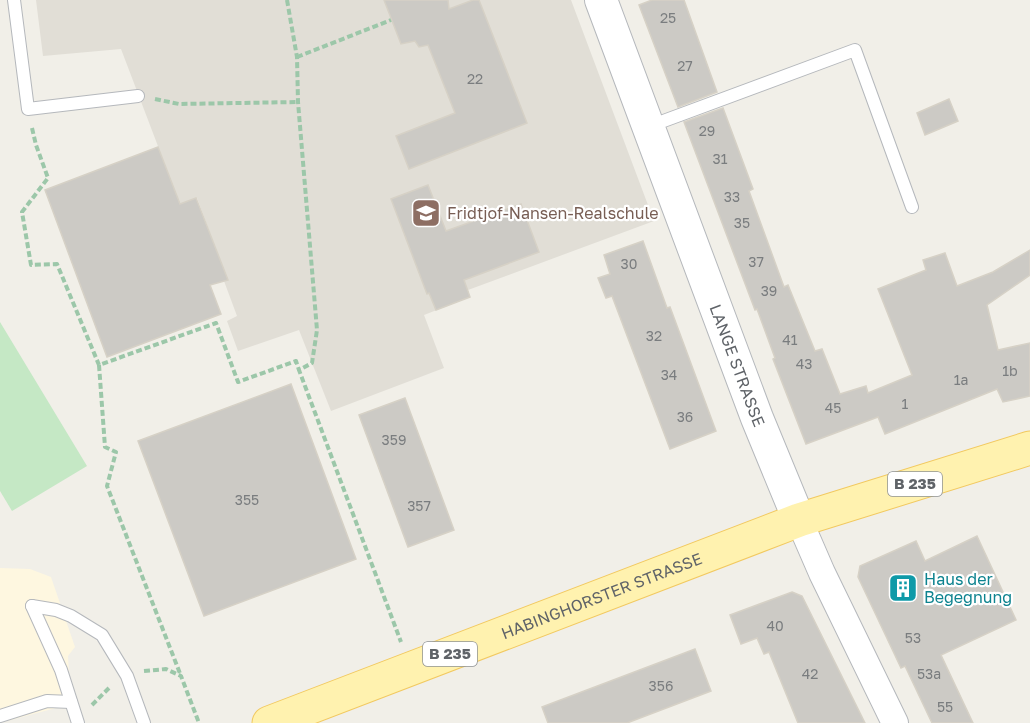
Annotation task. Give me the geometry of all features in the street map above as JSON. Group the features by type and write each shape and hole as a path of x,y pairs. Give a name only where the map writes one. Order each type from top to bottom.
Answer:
{"main road":[{"name":"B 235","path":"799,520 1030,448"},
{"name":"HABINGHORSTER STRASSE","path":"269,723 799,520"}],"street":[{"name":"LANGE STRASSE","path":"601,0 757,418 822,573 895,723"}],"lane":[{"path":"14,0 28,109 138,96"},
{"path":"649,127 855,50 912,207"},
{"path":"78,723 61,670 32,606 56,610 71,616 102,635 127,676 144,723"},
{"path":"0,716 46,701 71,702"}],"path":[{"path":"287,0 297,57 298,102 317,330 312,363 299,370"},
{"path":"297,57 391,20"},
{"path":"138,96 179,104 298,102"},
{"path":"28,109 36,146 48,178 22,212 31,265 57,264 99,365 105,447 116,452 107,486 181,676"},
{"path":"99,365 216,322 238,382 296,361 411,669"}],"shaded area":[{"name":"Fridtjof-Nansen-Realschule","path":"36,0 571,0 654,221 468,290 470,297 424,315 444,368 331,411 299,330 238,351 227,321 237,316 224,281 227,279 197,198 180,204 121,49 43,56"},
{"path":"0,568 30,569 51,577 75,647 68,656 69,674 78,702 0,723"}],"green space":[{"path":"0,322 87,466 12,511 0,491"}],"building":[{"path":"384,0 448,0 449,9 479,0 527,123 409,169 396,136 455,113 428,45 419,47 415,41 401,44"},
{"path":"652,0 684,0 717,92 678,107 639,5"},
{"path":"949,99 958,121 925,135 917,113"},
{"path":"723,108 753,189 749,191 784,287 788,285 815,351 822,349 840,394 866,386 868,393 912,375 878,289 926,270 923,260 945,253 957,286 993,272 1030,250 1030,275 987,305 998,350 1030,343 1030,396 1003,402 997,389 885,434 878,417 806,444 773,359 775,358 757,309 755,310 684,122"},
{"path":"158,147 180,204 196,198 228,280 210,285 221,314 107,357 45,190"},
{"path":"428,185 446,231 521,204 539,252 464,280 470,297 436,310 429,293 427,294 391,199"},
{"path":"643,241 716,431 670,449 612,296 606,298 598,278 610,274 604,255"},
{"path":"291,384 356,559 204,616 138,441"},
{"path":"405,398 454,530 408,547 359,415"},
{"path":"977,536 1016,620 941,655 973,723 932,723 905,666 901,668 858,577 860,566 916,541 925,561"},
{"path":"792,592 802,596 865,723 798,723 769,652 764,654 757,638 741,644 730,615"},
{"path":"695,649 711,691 627,723 548,723 542,707"}],"place":[{"name":"Fridtjof-Nansen-Realschule","path":"426,213"},
{"name":"Haus der Begegnung","path":"903,588"}]}
